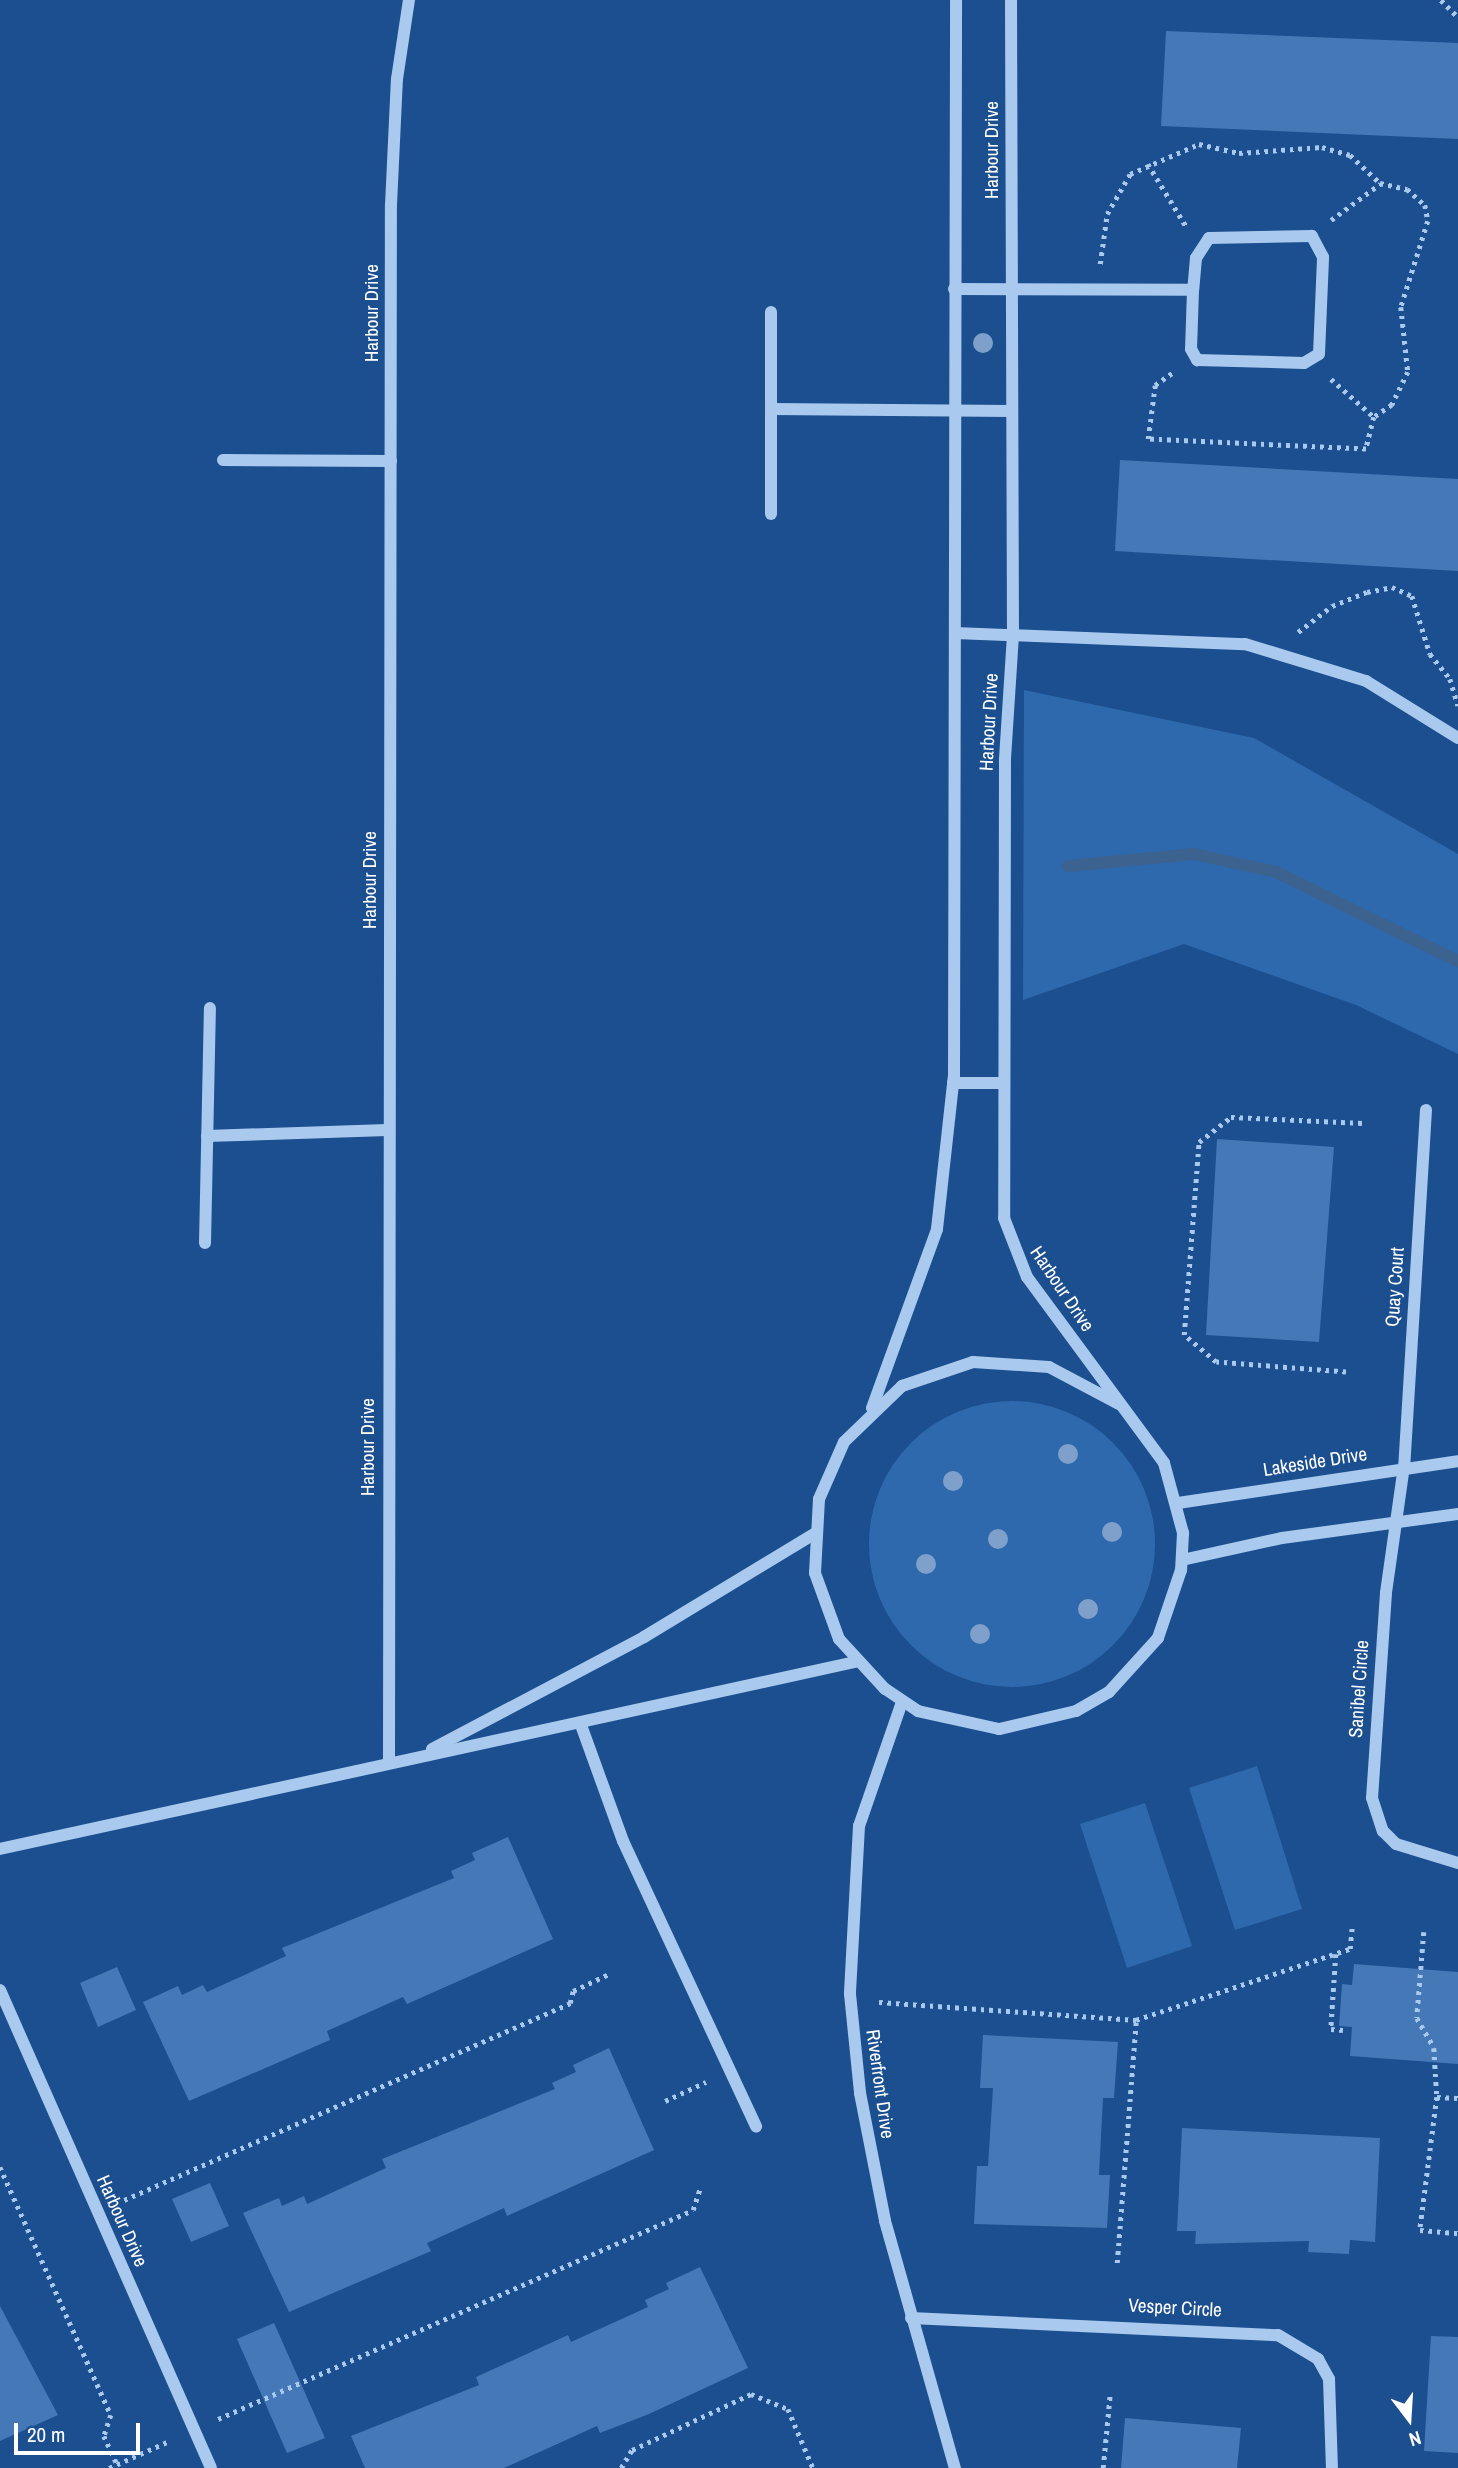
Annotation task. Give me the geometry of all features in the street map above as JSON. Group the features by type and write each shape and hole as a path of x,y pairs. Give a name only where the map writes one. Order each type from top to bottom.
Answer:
{"street":[{"name":"Harbour Drive","path":"389,1761 387,1130 394,130 409,0"},
{"name":"Harbour Drive","path":"871,1410 937,1229 953,1083 956,0"},
{"name":"Harbour Drive","path":"855,1662 902,1702 955,1724 999,1729 1076,1711 1109,1692 1157,1638 1182,1560 1178,1503 1157,1449 1119,1404 1027,1277 1007,1234 1003,1083 1005,760 1013,635 1011,0"},
{"path":"1225,235 1312,236 1323,257 1322,341 1312,358 1195,356 1193,290 1201,245 1225,235"},
{"path":"954,289 1193,290"},
{"path":"771,312 771,514"},
{"path":"771,409 1011,411"},
{"path":"223,460 391,461"},
{"path":"955,633 1190,638 1282,652 1366,681 1458,738"},
{"path":"205,1243 210,1008"},
{"path":"953,1083 1003,1083"},
{"name":"Quay Court","path":"1404,1466 1426,1110"},
{"path":"207,1136 387,1130"},
{"path":"0,1849 429,1751 581,1725 855,1662 823,1604 814,1534 826,1476 871,1410 936,1371 1011,1360 1083,1380 1119,1404"},
{"name":"Lakeside Drive","path":"1178,1503 1404,1466 1458,1461"},
{"name":"Sanibel Circle","path":"1404,1466 1374,1743 1374,1814 1396,1844 1458,1863"},
{"path":"1182,1560 1396,1522 1458,1514"},
{"path":"429,1751 644,1637 814,1534"},
{"name":"Riverfront Drive","path":"902,1702 859,1826 850,1994 871,2156 911,2318 955,2468"},
{"path":"581,1725 623,1841 757,2126"},
{"name":"Harbour Drive","path":"0,1990 211,2468"},
{"name":"Vesper Circle","path":"911,2318 1278,2335 1318,2359 1329,2378 1332,2468"}],"path":[{"path":"1441,0 1458,16"},
{"path":"1097,290 1107,214 1130,174 1199,144 1239,153 1321,147 1350,155 1380,183 1407,189 1425,205 1428,221 1401,307 1408,372 1403,389 1374,417 1366,449 1349,452 1260,440 1148,439 1155,385 1195,356"},
{"path":"1148,164 1201,245"},
{"path":"1312,236 1380,183"},
{"path":"1312,358 1374,417"},
{"path":"1282,652 1304,625 1332,606 1392,587 1412,596 1430,654 1458,693 1458,709"},
{"path":"1346,1371 1216,1362 1184,1335 1199,1142 1231,1117 1363,1123"},
{"path":"850,1994 897,2007 1136,2020 1350,1949 1352,1926"},
{"path":"1424,1932 1417,2018 1434,2048 1437,2097 1420,2230 1458,2233"},
{"path":"1336,1954 1331,2029 1343,2030"},
{"path":"97,2211 569,2003 573,1991 611,1973"},
{"path":"1118,2263 1136,2020"},
{"path":"665,2101 730,2071"},
{"path":"1437,2097 1458,2098"},
{"path":"0,2167 111,2415 104,2436 117,2465"},
{"path":"109,2468 693,2210 701,2186"},
{"path":"621,2468 632,2450 751,2394 788,2409 813,2468"},
{"path":"1103,2468 1110,2395"}],"shaded area":[{"path":"1024,690 1254,738 1458,854 1458,1054 1356,1005 1184,944 1023,1000"},
{"path":"998,1401 1026,1401 1054,1407 1080,1418 1103,1433 1123,1453 1138,1476 1149,1502 1155,1544 1153,1572 1138,1612 1123,1635 1103,1655 1080,1670 1054,1681 1026,1687 998,1687 970,1681 944,1670 921,1655 901,1635 886,1612 875,1586 869,1558 869,1530 875,1502 886,1476 901,1453 921,1433 944,1418 970,1407"},
{"path":"1257,1766 1302,1909 1235,1930 1189,1788"},
{"path":"1145,1803 1192,1946 1127,1968 1080,1824"}],"building":[{"path":"1166,31 1458,43 1458,139 1161,126"},
{"path":"1120,460 1458,479 1458,571 1115,551"},
{"path":"1217,1139 1334,1147 1319,1342 1206,1335"},
{"path":"508,1837 553,1939 407,2004 403,1997 327,2031 330,2040 189,2101 143,2002 178,1986 182,1995 203,1985 207,1992 286,1956 282,1948 454,1878 451,1871 475,1860 472,1853"},
{"path":"1354,1964 1458,1972 1458,2064 1350,2056 1352,2027 1339,2026 1342,1984 1352,1985"},
{"path":"117,1967 136,2010 98,2027 80,1983"},
{"path":"983,2035 1118,2042 1114,2098 1103,2098 1099,2175 1110,2175 1107,2228 974,2224 977,2166 988,2166 993,2088 980,2088"},
{"path":"609,2048 654,2150 507,2216 504,2208 427,2243 431,2251 289,2312 243,2213 279,2198 282,2206 304,2196 307,2204 386,2168 382,2159 555,2089 552,2083 576,2072 573,2065"},
{"path":"1182,2128 1380,2138 1375,2242 1350,2240 1349,2254 1308,2252 1309,2241 1195,2244 1196,2231 1177,2231"},
{"path":"210,2183 229,2226 191,2242 172,2199"},
{"path":"700,2267 748,2368 649,2414 600,2433 597,2426 504,2468 365,2468 351,2436 479,2385 476,2377 568,2335 571,2342 648,2307 645,2300 669,2289 666,2283"},
{"path":"0,2306 58,2415 0,2441"},
{"path":"274,2323 325,2438 287,2453 237,2339"},
{"path":"1431,2336 1458,2337 1458,2453 1424,2451"},
{"path":"1125,2418 1241,2428 1237,2468 1121,2468"}],"waterway":[{"path":"1068,866 1194,854 1276,872 1458,961"}]}
